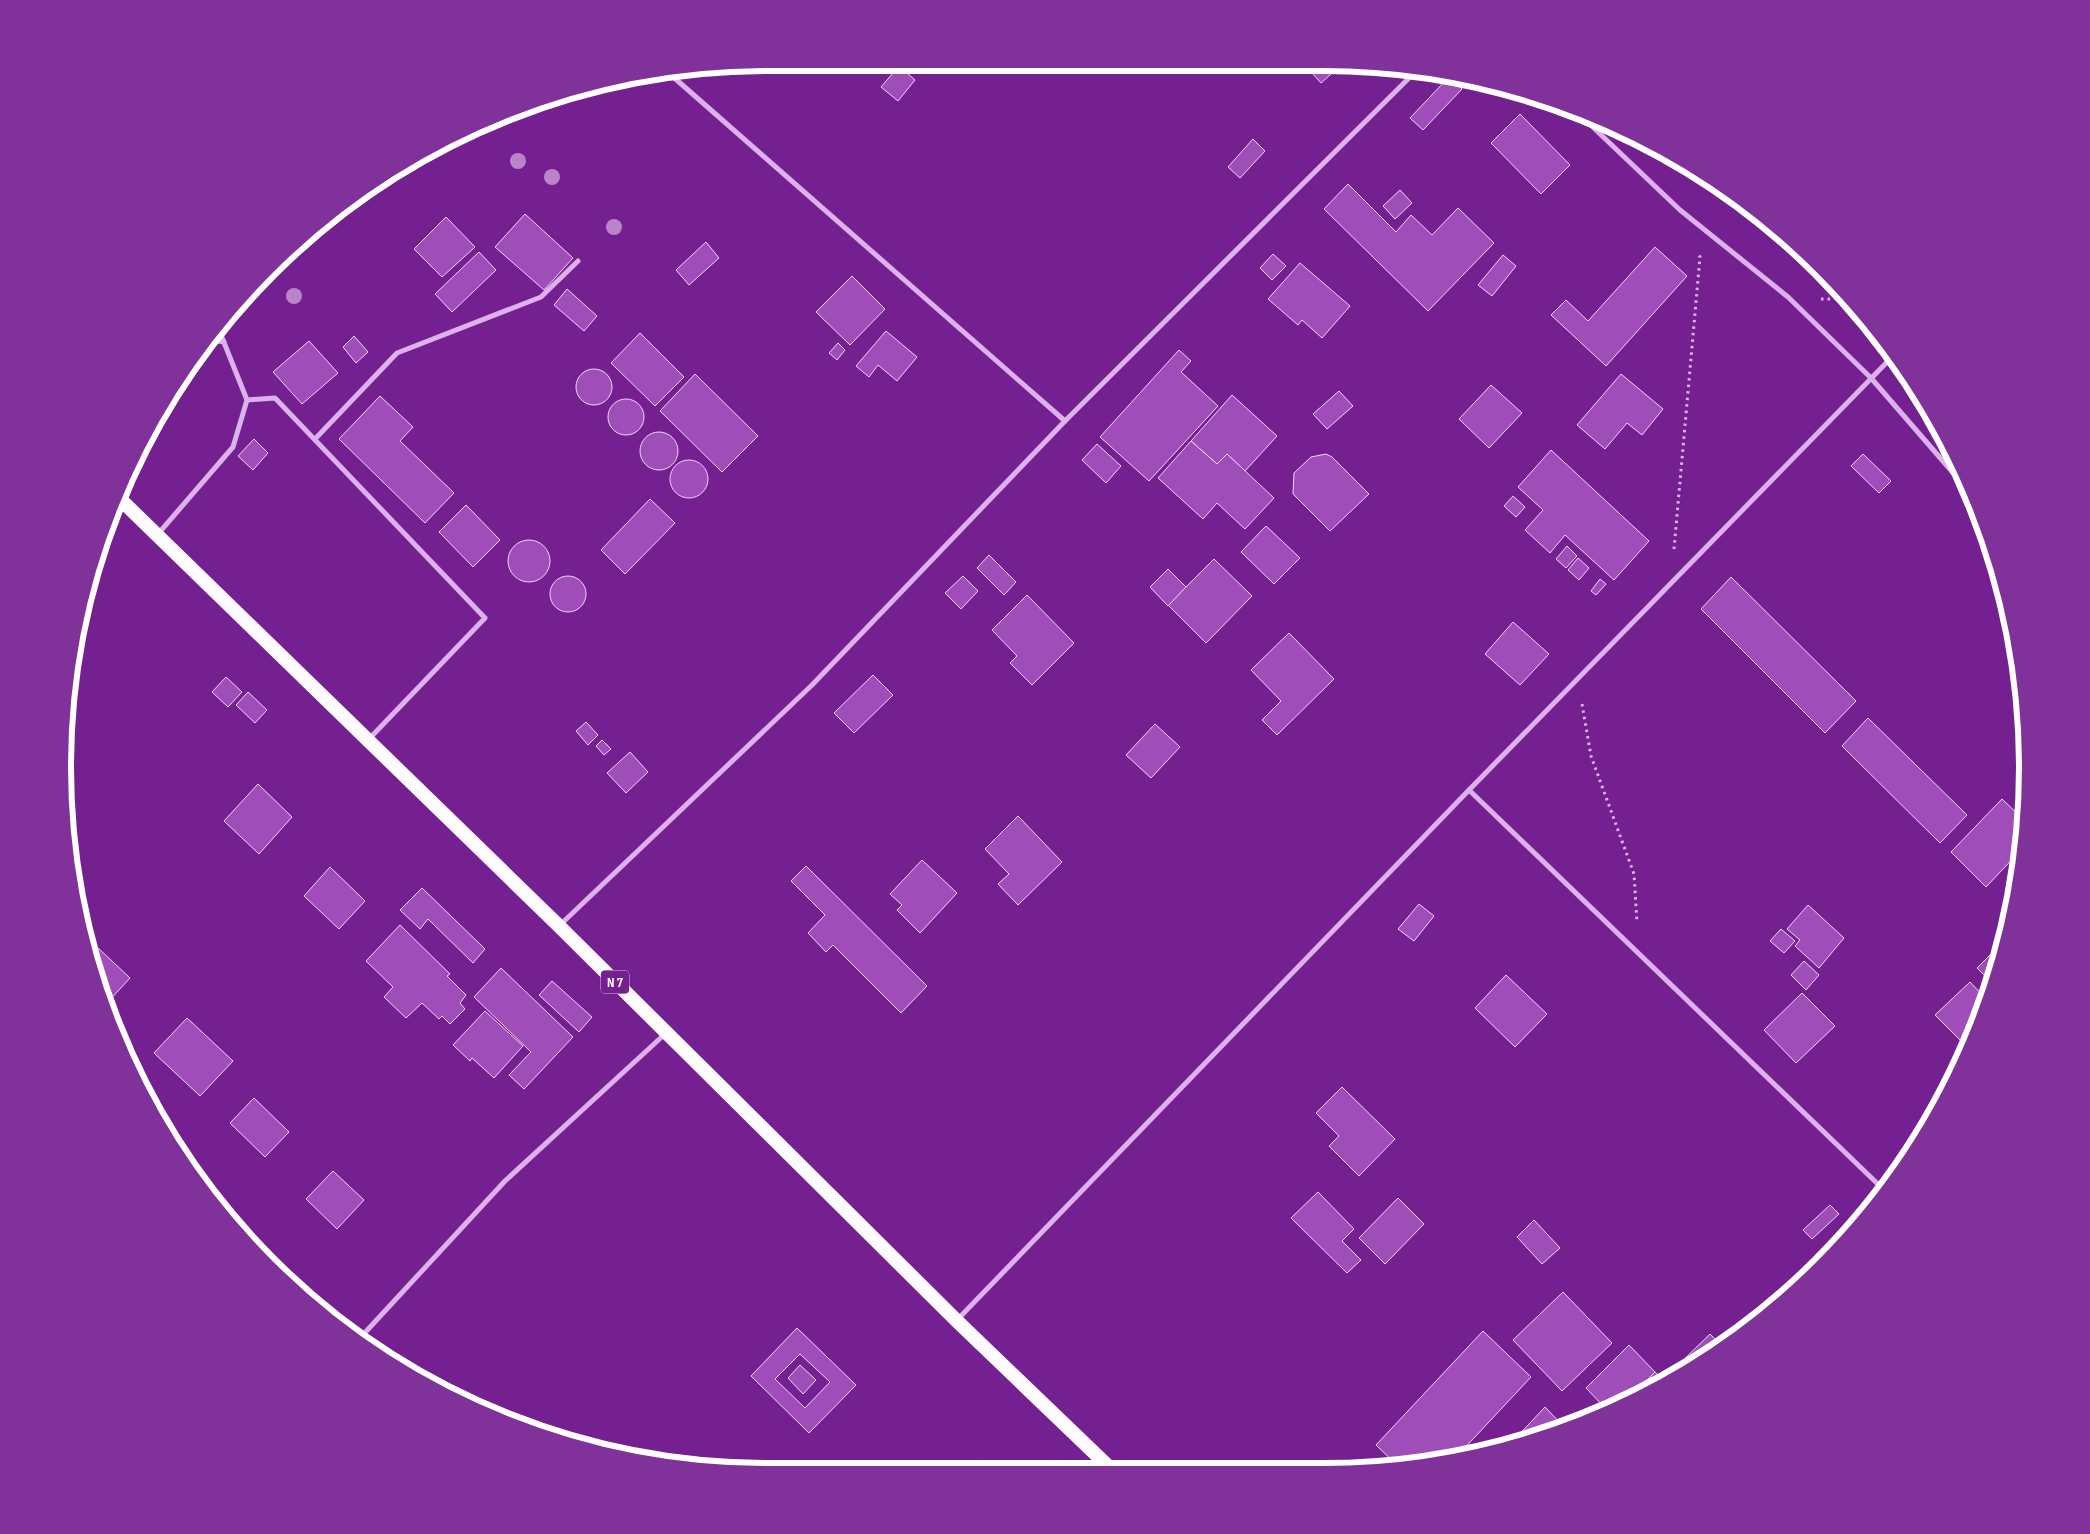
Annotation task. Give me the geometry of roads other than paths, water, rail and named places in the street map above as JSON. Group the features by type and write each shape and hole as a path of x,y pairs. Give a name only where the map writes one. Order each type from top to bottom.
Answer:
{"highway":[{"name":"N 7","path":"123,502 369,740 957,1321 1105,1463"}],"street":[{"path":"674,77 1065,421"},
{"path":"559,926 812,684 1065,421 1410,77"},
{"path":"1590,125 1680,210 1788,297 1871,378 1953,473"},
{"path":"315,439 397,353 540,297 578,261"},
{"path":"156,535 232,447 247,400 221,335"},
{"path":"217,341 224,342"},
{"path":"957,1321 1469,790 1888,361"},
{"path":"247,400 276,398 485,618 369,740"},
{"path":"1469,790 1879,1186"},
{"path":"364,1334 505,1181 666,1033"}]}
